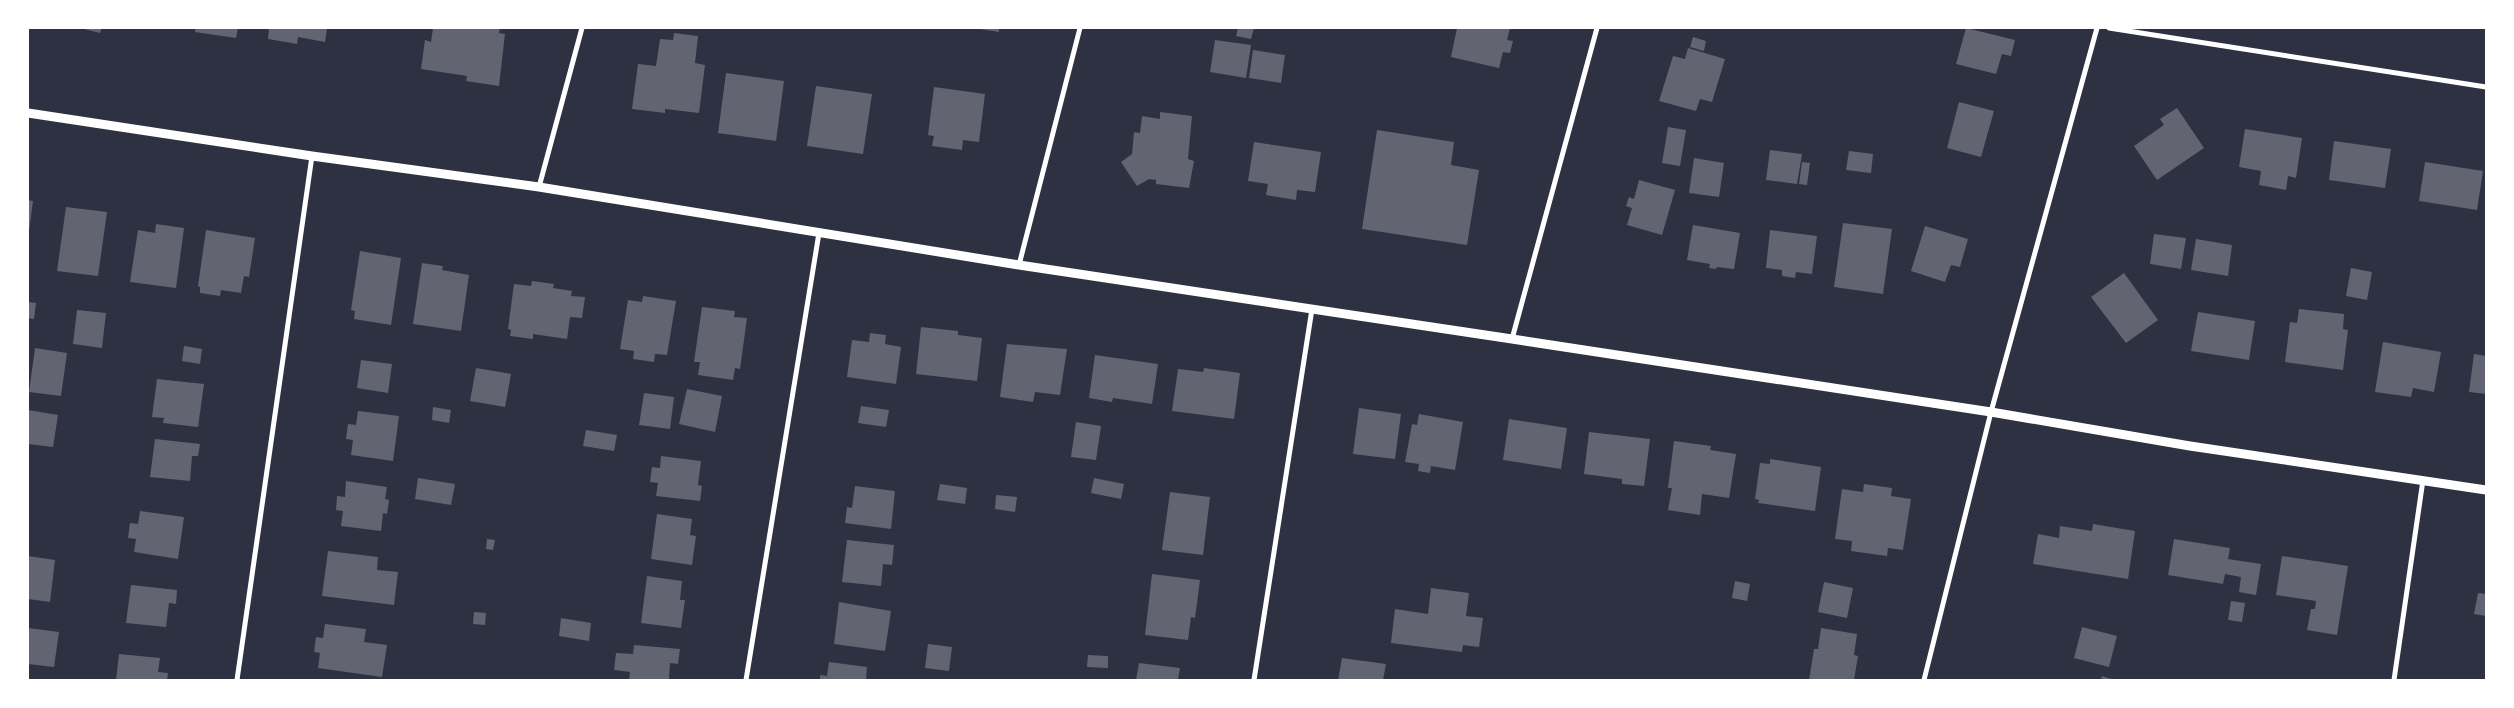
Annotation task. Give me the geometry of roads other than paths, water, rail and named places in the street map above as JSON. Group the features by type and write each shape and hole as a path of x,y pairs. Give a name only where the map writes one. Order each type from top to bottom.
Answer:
{"street":[{"path":"539,187 582,28"},
{"path":"1019,265 1080,28"},
{"path":"1512,339 1597,28"},
{"path":"1924,680 1991,412 2097,28"},
{"path":"2109,28 2486,87"},
{"path":"28,113 312,156 539,187 1019,265 1991,412 2190,446 2423,479 2486,490"},
{"path":"237,680 312,156"},
{"path":"746,680 819,233"},
{"path":"1254,680 1312,309"},
{"path":"2394,680 2423,479"}]}
